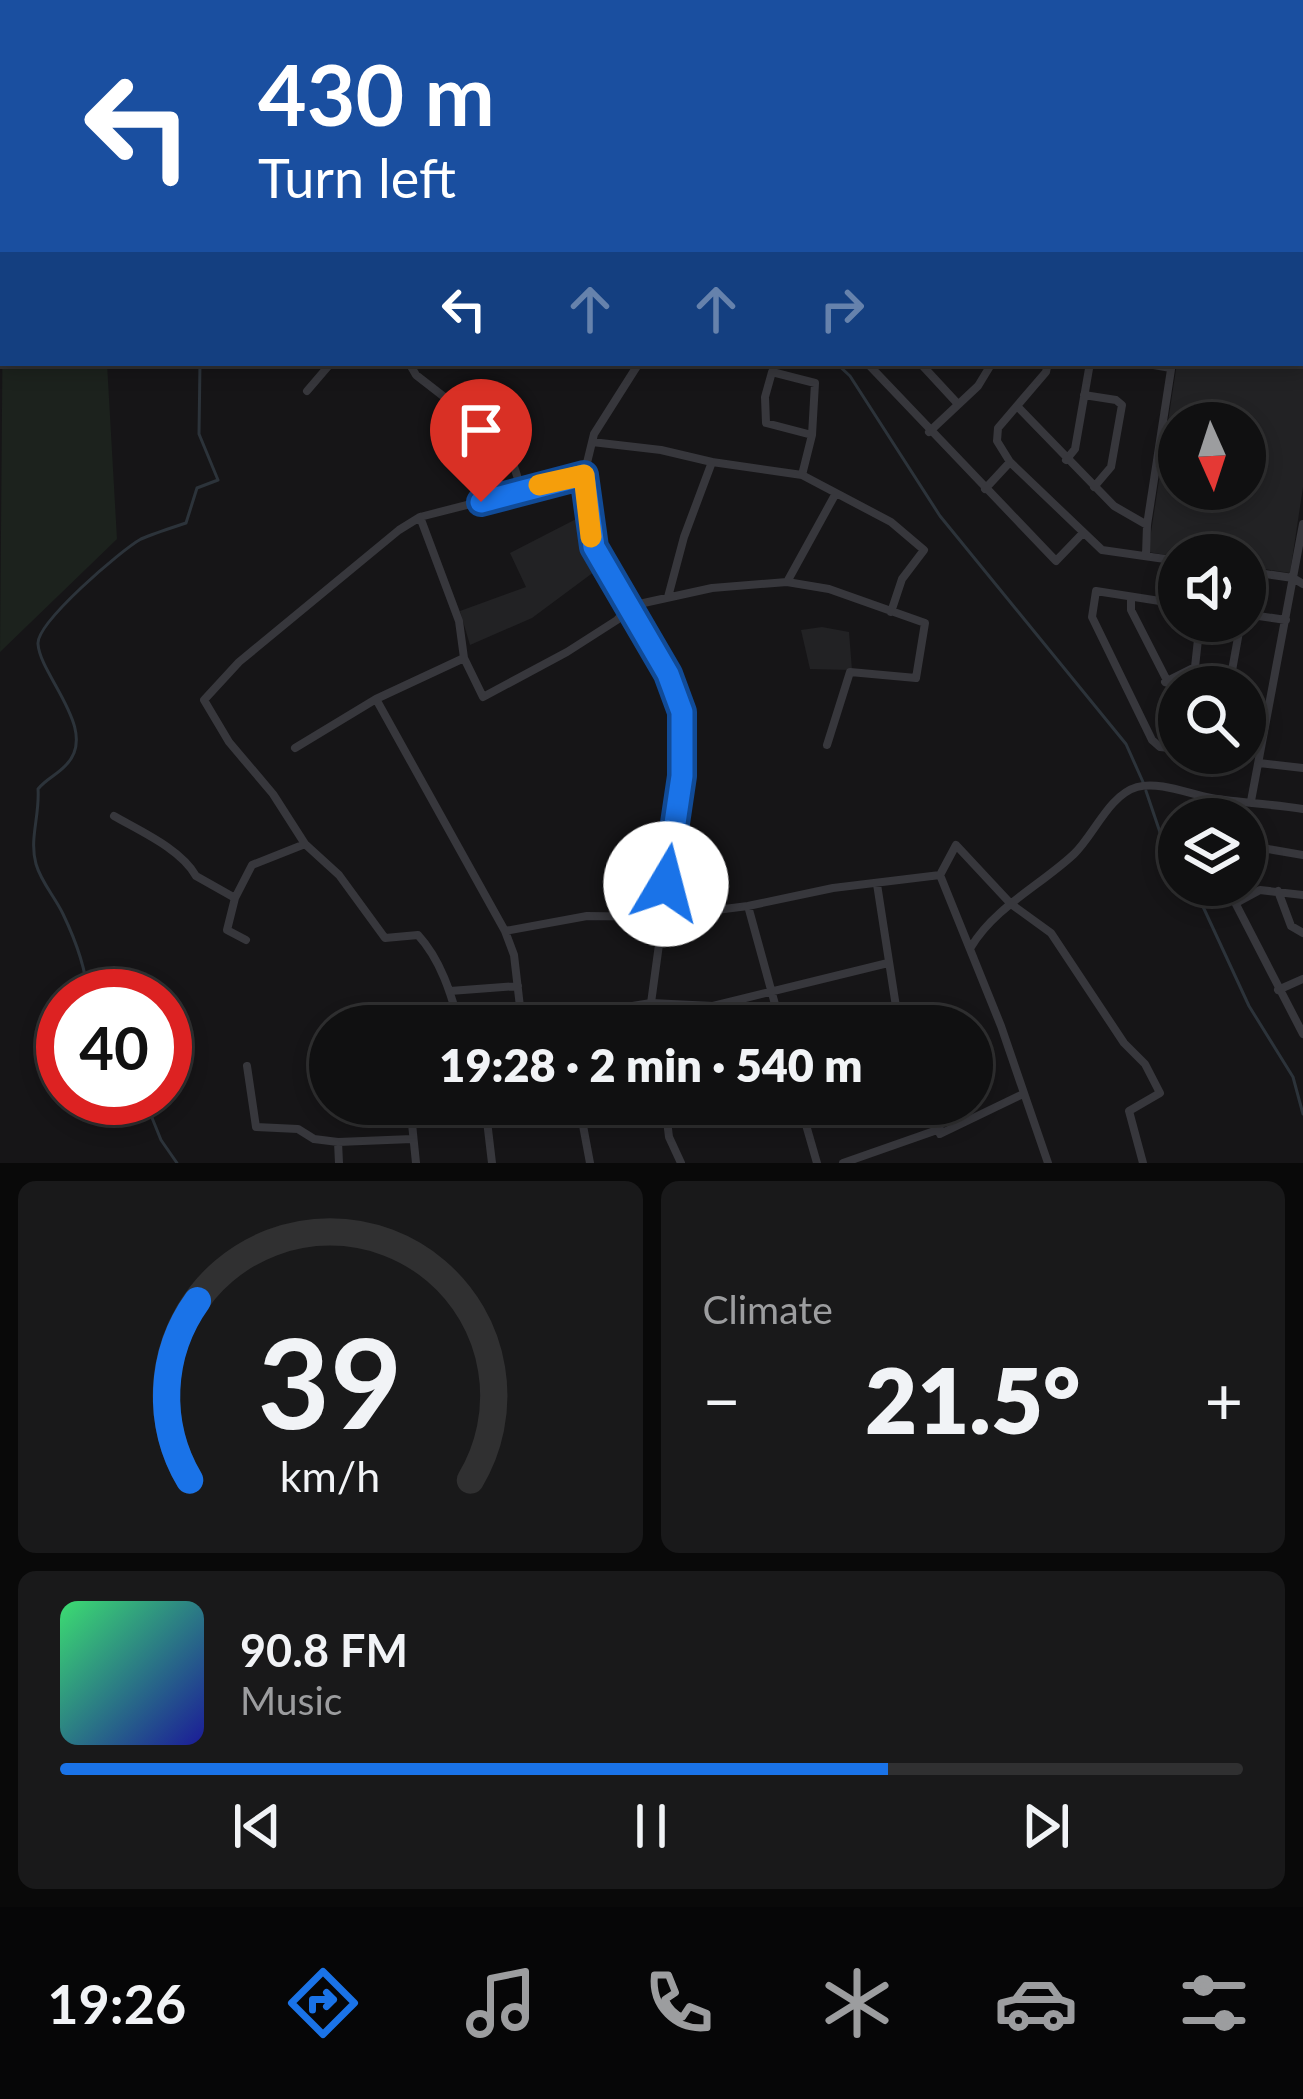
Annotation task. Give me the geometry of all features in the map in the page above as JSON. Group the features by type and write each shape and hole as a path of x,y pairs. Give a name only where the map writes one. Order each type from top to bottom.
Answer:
{"street":[{"path":"1050,0 1063,0"},
{"path":"307,391 328,366"},
{"path":"411,366 461,410 484,446 501,448 508,455 521,489"},
{"path":"637,366 612,400 592,442 584,475 594,547 668,674 682,712 682,776 651,1003"},
{"path":"870,366 1056,561 1082,535"},
{"path":"923,366 957,403"},
{"path":"929,432 978,386 990,366"},
{"path":"1047,366 998,428 997,441 1010,462 1102,550 1158,557"},
{"path":"1066,460 1075,449 1089,366"},
{"path":"1146,555 1172,366"},
{"path":"802,475 812,434 815,383 772,372 765,397 767,424 812,434"},
{"path":"1084,394 1116,400 1122,406 1112,467 1094,487"},
{"path":"1018,407 1114,506 1147,525"},
{"path":"592,442 802,475 891,523 924,550 902,579 890,612"},
{"path":"668,597 712,462"},
{"path":"985,489 1010,462"},
{"path":"454,1005 428,946 418,935 385,938 339,875 305,844 273,794 229,742 204,700 239,662 399,530 420,518 584,475"},
{"path":"787,582 836,493"},
{"path":"420,518 459,621 464,658 483,698 567,652 617,620 630,606 712,588 787,582 829,589 925,623 915,691"},
{"path":"1266,726 1298,581 1303,524"},
{"path":"1266,575 1298,581"},
{"path":"1158,601 1096,591 1092,617 1158,744"},
{"path":"1131,598 1131,610 1158,666"},
{"path":"1266,619 1286,620"},
{"path":"295,748 376,699 464,658"},
{"path":"827,745 850,672 916,678"},
{"path":"376,699 505,931 514,955 520,1005"},
{"path":"1266,764 1303,768"},
{"path":"970,948 1011,904 1093,835 1111,806 1144,786 1210,798"},
{"path":"1266,803 1303,809"},
{"path":"114,816 235,898"},
{"path":"246,940 226,930 251,866 305,844"},
{"path":"940,874 956,845 1011,904 1052,933 1124,1043 1145,1064 1160,1093 1129,1112 1143,1163"},
{"path":"1266,850 1303,855"},
{"path":"505,931 587,916 662,917 748,906 833,888 940,874"},
{"path":"940,874 1048,1163"},
{"path":"877,884 895,1005"},
{"path":"1266,890 1303,895"},
{"path":"1278,891 1291,926 1303,933"},
{"path":"748,906 776,1005"},
{"path":"1237,906 1303,1034"},
{"path":"642,1005 713,1006 888,963"},
{"path":"1278,990 1303,979"},
{"path":"450,991 518,986"},
{"path":"248,1066 256,1127 298,1129 314,1139 338,1142 412,1139"},
{"path":"938,1125 940,1134 1023,1094"},
{"path":"411,1125 416,1163"},
{"path":"487,1125 492,1163"},
{"path":"583,1125 590,1163"},
{"path":"668,1125 681,1163"},
{"path":"806,1125 817,1163"},
{"path":"843,1163 940,1129"},
{"path":"338,1142 339,1163"}],"shaded area":[{"path":"2,366 107,366 117,539 0,652"},
{"path":"1177,366 1303,366 1303,487 1290,573 1266,569 1266,534 1158,534 1158,554 1148,552 1158,487 1158,510 1266,510 1266,402 1171,402"},
{"path":"582,516 602,566 532,618 470,645 460,611 526,587 510,553"},
{"path":"822,627 849,632 852,670 810,669 801,630"}],"waterway":[{"path":"83,969 34,855 38,789 66,765 75,751 76,736 38,644 50,620 81,588 141,539 186,523 197,488 218,480 199,434 200,366"},
{"path":"839,366 940,516 1126,744 1143,782"},
{"path":"1146,791 1158,826"},
{"path":"1203,906 1249,1006 1293,1077 1303,1114"},
{"path":"155,1125 177,1163"}],"slow traffic":[{"path":"539,485 584,475 591,537"}],"route":[{"path":"481,502 584,475 594,547 668,674 682,712 682,776 666,884"}]}
